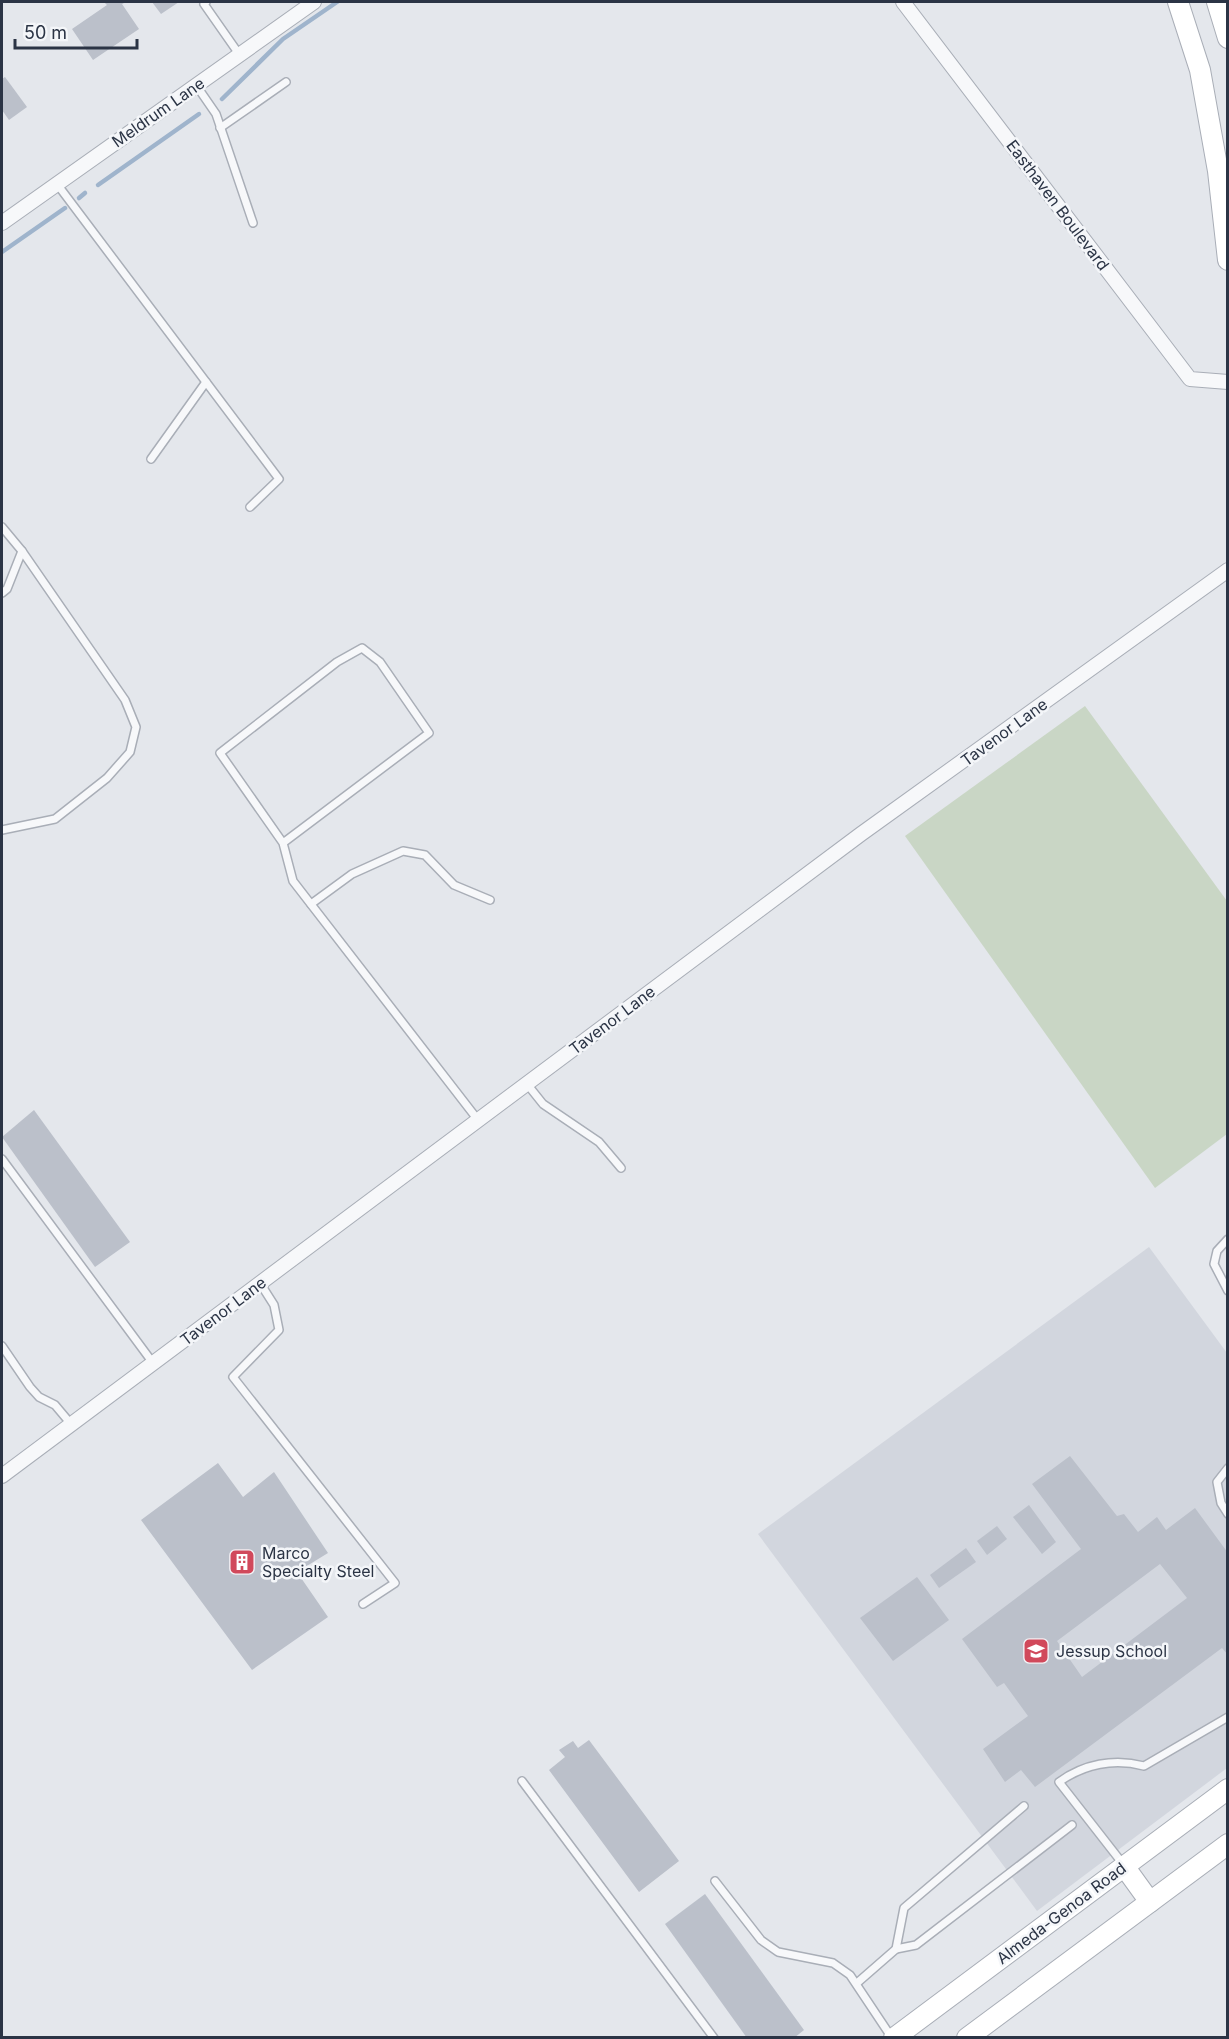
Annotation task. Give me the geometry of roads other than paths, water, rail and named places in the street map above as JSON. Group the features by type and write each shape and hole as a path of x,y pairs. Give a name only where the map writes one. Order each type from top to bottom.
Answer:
{"main road":[{"path":"1178,2 1200,69 1224,170 1227,260"},
{"path":"1216,2 1227,38"},
{"name":"Almeda-Genoa Road","path":"893,2037 1227,1789"},
{"path":"967,2037 1227,1844"},
{"path":"1124,1866 1150,1902"}],"street":[{"name":"Meldrum Lane","path":"2,223 315,2"},
{"name":"Easthaven Boulevard","path":"903,2 1190,379 1227,382"},
{"name":"Tavenor Lane","path":"2,1476 861,834 1227,570"}],"lane":[{"path":"206,2 204,4 239,54"},
{"path":"220,128 286,82"},
{"path":"196,85 216,114 253,223"},
{"path":"57,184 279,479 250,507"},
{"path":"151,459 206,382"},
{"path":"2,527 22,551 126,700 136,727 130,752 107,778 55,819 2,830"},
{"path":"2,592 7,589 22,551"},
{"path":"283,843 429,733 380,662 362,648 337,662 220,753 283,843 293,881 478,1120"},
{"path":"311,904 352,874 403,851 425,855 454,885 490,900"},
{"path":"527,1084 543,1104 599,1142 621,1168"},
{"path":"2,1159 153,1363"},
{"path":"1227,1239 1217,1251 1214,1264 1227,1291"},
{"path":"260,1283 274,1305 279,1330 233,1377 371,1556 395,1583 363,1604"},
{"path":"2,1346 30,1387 39,1397 55,1405 71,1424"},
{"path":"1227,1468 1217,1482 1221,1503 1227,1515"},
{"path":"1124,1866 1059,1782 1075,1770 1114,1761 1144,1766 1227,1717"},
{"path":"522,1781 714,2037"},
{"path":"896,1949 904,1908 1024,1806"},
{"path":"857,1983 896,1949 916,1945 1072,1825"},
{"path":"715,1881 761,1940 778,1952 833,1963 857,1983 893,2037"}],"waterway":[{"path":"222,99 283,39 337,2"},
{"path":"98,185 199,114"},
{"path":"79,198 85,193"},
{"path":"2,252 65,208"}],"place":[{"name":"Marco Specialty Steel","path":"242,1562"},
{"name":"Jessup School","path":"1036,1651"}]}
